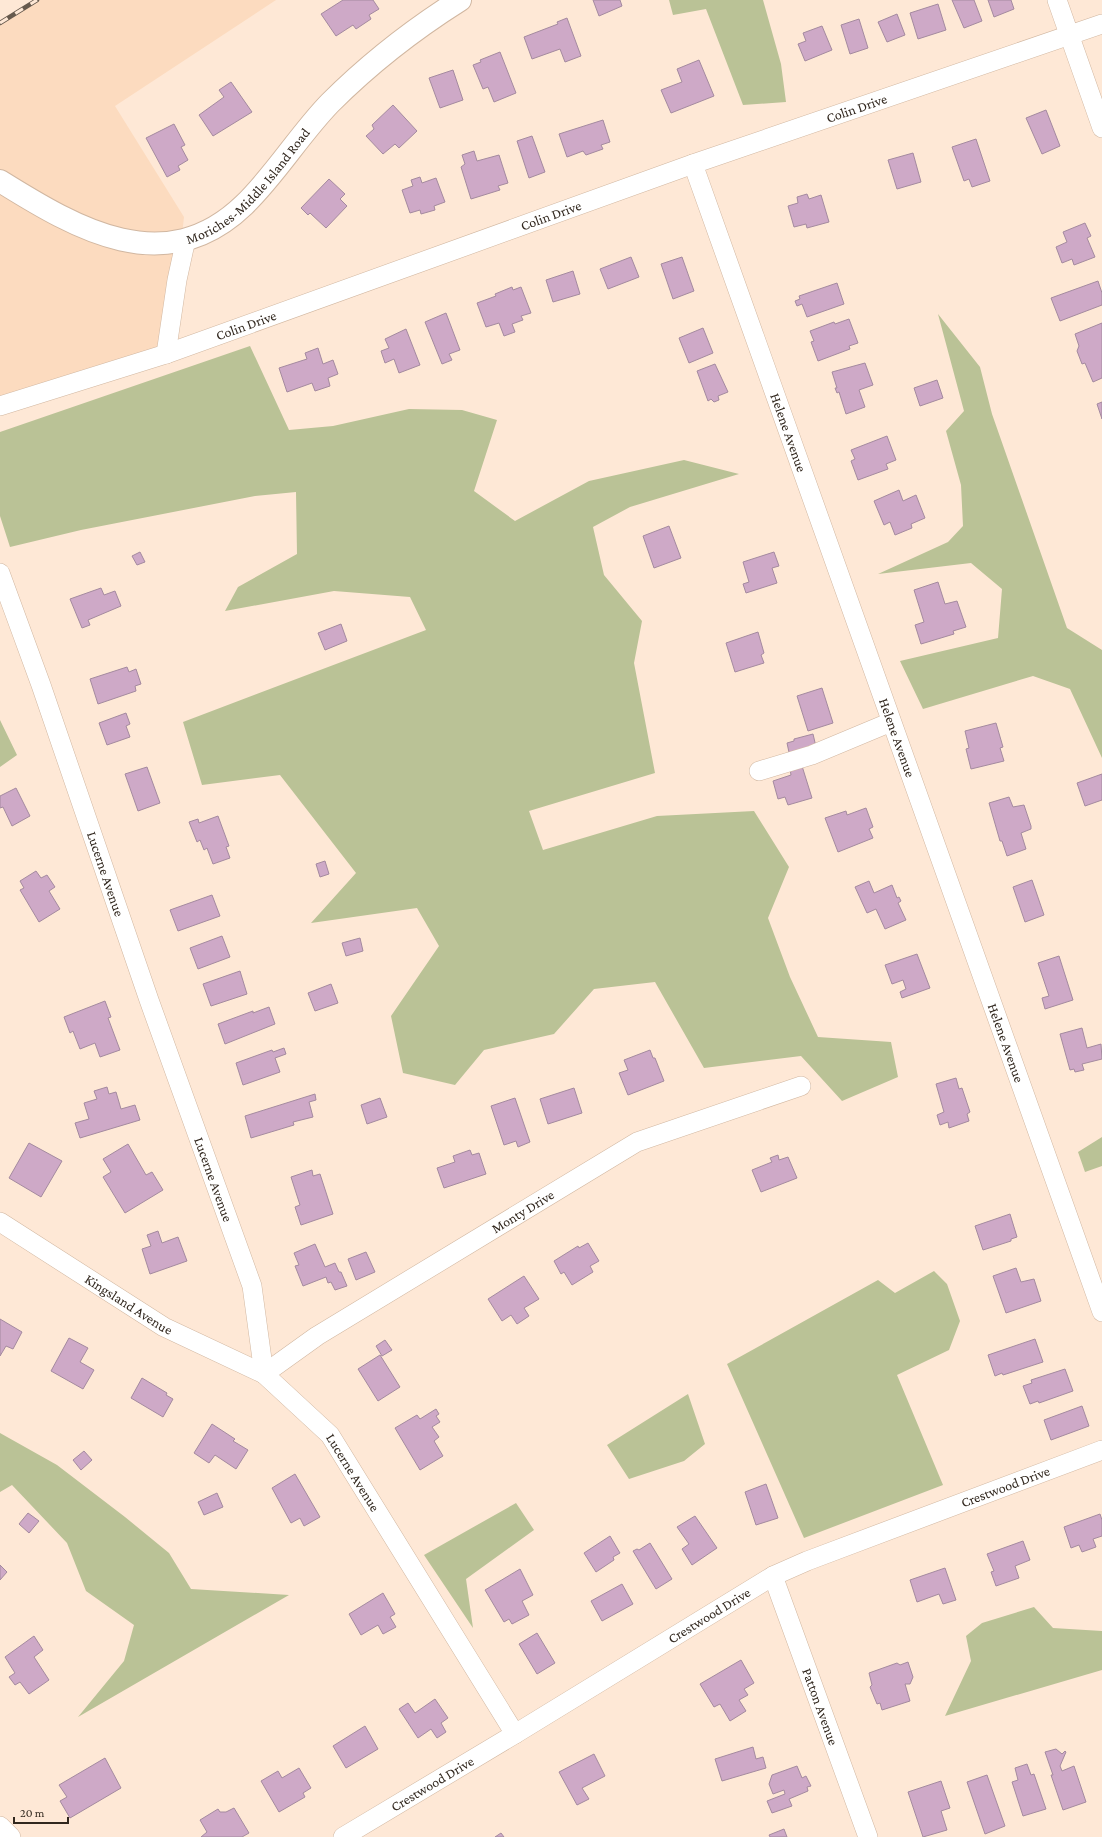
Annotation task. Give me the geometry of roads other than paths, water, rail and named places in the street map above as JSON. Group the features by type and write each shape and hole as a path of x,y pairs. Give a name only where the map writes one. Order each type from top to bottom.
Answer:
{"main road":[{"name":"Moriches-Middle Island Road","path":"0,181 58,215 103,235 131,243 147,244 186,239 222,222 244,205 330,104 371,66 427,21 460,0"}],"street":[{"path":"1057,0 1102,128"},
{"name":"Colin Drive","path":"0,406 166,354 694,164 1102,24"},
{"name":"Helene Avenue","path":"694,164 891,722 1102,1312"},
{"path":"166,354 177,280 186,239"},
{"name":"Lucerne Avenue","path":"0,573 41,685 149,1000 252,1286 264,1374 330,1436 515,1734"},
{"path":"759,771 812,755 891,722"},
{"name":"Monty Drive","path":"264,1374 317,1336 637,1142 801,1086"},
{"name":"Kingsland Avenue","path":"0,1222 164,1327 264,1374"},
{"name":"Crestwood Drive","path":"343,1837 773,1576 1102,1450"},
{"name":"Patton Avenue","path":"773,1576 868,1837"},
{"path":"0,1826 11,1837"}],"railway":[{"path":"0,23 37,0"}]}
